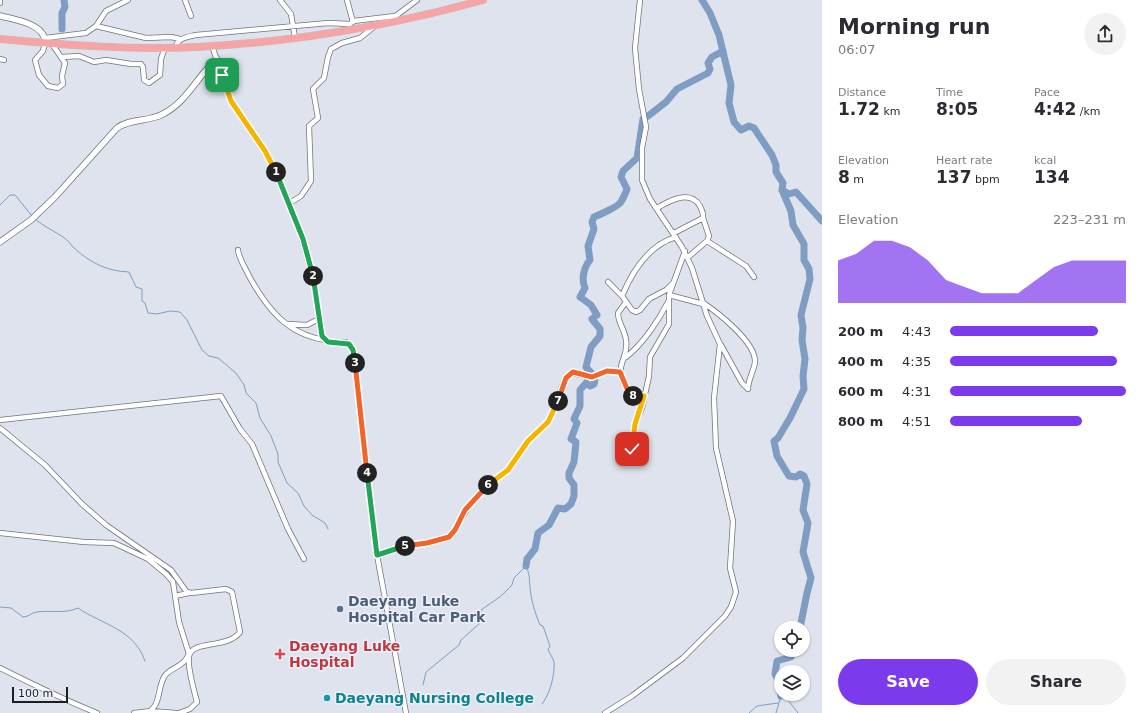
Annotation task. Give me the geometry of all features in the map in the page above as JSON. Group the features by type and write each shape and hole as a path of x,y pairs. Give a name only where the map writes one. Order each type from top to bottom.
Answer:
{"highway":[{"path":"0,39 165,47 212,46 295,38 354,30 483,0"}],"street":[{"path":"0,16 31,25 47,41 62,57 65,63 62,76 63,84 58,88 48,86 39,75 35,63 37,57 43,51 47,41 49,36 82,34 96,26 106,11 128,0"},
{"path":"185,0 192,16"},
{"path":"280,0 291,14 295,38"},
{"path":"348,0 354,30"},
{"path":"384,23 417,0"},
{"path":"640,0 636,48 639,89 646,127 642,148 641,174 644,188 675,235 684,252 687,258 702,303 707,316 720,344 742,383 748,389 748,382 755,361 750,346 721,316 702,303 669,295"},
{"path":"96,26 146,38 171,37 180,39 196,35 336,22 350,24 353,21 395,16"},
{"path":"288,204 301,196 311,181 310,126 318,118 313,89 324,78 329,53 338,45 360,38 376,25"},
{"path":"176,47 177,42 180,39"},
{"path":"212,46 231,101 273,164 303,239 314,279 319,319 324,340"},
{"path":"62,57 79,56 94,62 106,60 140,64 143,67 144,80 149,83 160,75 161,59 165,47"},
{"path":"0,242 31,220 55,197 117,128 127,122 158,116 168,112 189,93 217,59"},
{"path":"657,208 669,201 685,197 698,202 709,236 707,241 687,258"},
{"path":"622,296 634,270 646,257 664,241 703,218"},
{"path":"707,241 746,266 754,277"},
{"path":"238,250 240,258 254,285 273,313 288,324 313,338 332,343 346,342 353,350 377,555 406,713"},
{"path":"632,449 635,424 649,376 651,352 669,324 669,295 684,252"},
{"path":"608,282 622,296 632,310 640,310 649,300 666,290 673,282"},
{"path":"626,302 618,313 620,326 626,339 626,357"},
{"path":"644,396 635,397 631,395 624,384 620,372 622,362 633,352 643,339 668,302"},
{"path":"288,324 307,325 319,319"},
{"path":"605,713 632,696 683,658 722,621 729,612 736,595 736,588 730,563 733,521 716,448 714,398 720,344"},
{"path":"377,555 392,550 444,539 452,535 465,510 488,485 508,470 528,441 548,422 566,378 570,373 592,377 607,371 620,372"},
{"path":"0,420 221,396 240,430 252,444 288,530 304,559"},
{"path":"0,428 45,466 88,510 171,570 182,587"},
{"path":"0,533 84,542 133,544"},
{"path":"114,543 148,559 173,582 191,593"},
{"path":"173,582 179,622 189,654 197,702 190,709 179,713"},
{"path":"149,712 156,703 164,676 168,671 181,664 195,647 228,642 240,632 232,592 226,589 175,596"},
{"path":"0,668 53,695 97,713"},
{"path":"134,713 176,713"}],"waterway":[{"path":"62,29 62,13 65,7 64,0"},
{"path":"702,0 710,13 719,35 731,85 729,103 734,122 741,130 749,126 754,128 772,155 776,165 776,172 783,183 782,190 791,211 793,225 804,244 804,260 809,269 810,279 801,315 803,328 802,340 805,359 803,376 804,389 790,418 778,438 774,441 777,456 789,476 796,477 800,474 804,476 807,484 803,510 808,523 803,552 811,578 801,621"},
{"path":"648,116 666,102 677,89 708,73 710,69 708,63 712,57 723,51"},
{"path":"526,566 527,559 535,549 538,533 549,525 558,508 565,509 571,504 574,496 574,485 569,478 569,473 574,462 576,442 571,439 577,423 574,419 580,406 580,390 586,383 590,386 594,384 595,381 592,373 586,367 591,347 600,336 600,329 592,319 597,315 591,305 580,297 585,288 583,277 590,260 588,246 594,229 592,222 594,217 618,205 624,196 627,189 621,177 623,171 637,158 643,119"},
{"path":"782,190 789,194 796,192 822,221"},
{"path":"0,205 10,195 15,195 32,216"},
{"path":"35,219 65,238 74,248 93,262 113,270 129,272 136,287 142,289 142,301 145,303 148,313 157,314 170,311 180,312 187,320 202,350 209,356 218,358 236,373 244,385 246,393 256,403 260,418 271,436 278,454 278,462 287,483 298,493 304,506 312,515 325,523 328,529"},
{"path":"423,685 426,672 459,645 461,640 479,624 481,610 501,596 512,585 514,578 526,566 529,574 536,616 540,625 543,626 550,646 548,650 554,662 554,673 551,684 542,704"},
{"path":"0,607 11,608 23,617 35,612 63,611 78,608 126,635 140,650 145,661"},
{"path":"776,665 777,661 791,657"},
{"path":"776,713 781,696 788,700 798,713"},
{"path":"749,713 757,706 778,703"}],"place":[{"name":"Daeyang Luke Hospital Car Park","path":"340,609"},
{"name":"Daeyang Luke Hospital","path":"280,654"},
{"name":"Daeyang Nursing College","path":"327,698"}],"route":[{"path":"222,75 231,101 265,151 276,171 293,218 303,239 314,279 322,336 324,340 328,342 346,342 353,350 377,555 414,544 444,539 452,535 465,510 479,497 488,485 502,476 513,465 517,457 527,445 528,441 534,438 551,418 566,378 570,373 580,373 592,377 607,371 620,372 624,384 631,395 635,397 644,396 642,408 635,424 632,438 632,449"}]}
